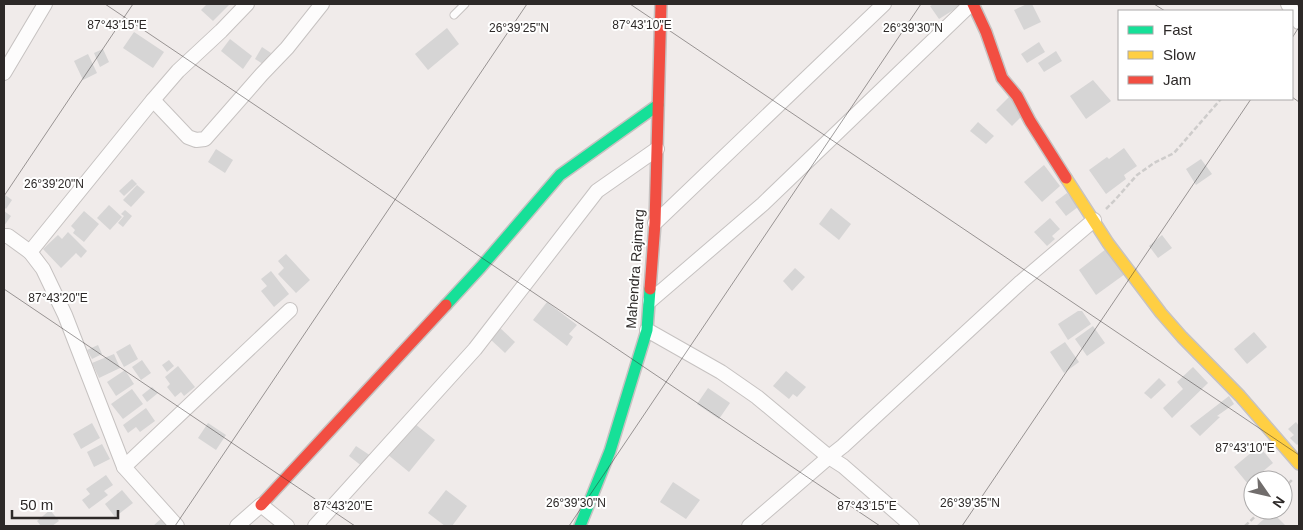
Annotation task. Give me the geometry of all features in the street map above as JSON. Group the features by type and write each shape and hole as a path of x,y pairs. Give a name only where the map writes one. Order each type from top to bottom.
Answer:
{"main road":[{"name":"Mahendra Rajmarg","path":"580,526 610,452 647,330 655,223 662,4"},
{"path":"972,4 986,32 1002,78 1017,96 1030,121 1108,243 1160,313 1240,396 1299,464"},
{"path":"261,505 481,267 560,175 658,105"}],"street":[{"path":"4,73 45,4"},
{"path":"30,252 178,71 247,4"},
{"path":"153,100 188,137 196,140 205,139 262,74 288,48 322,4"},
{"path":"655,223 884,4"},
{"path":"650,302 762,204 972,4"},
{"path":"315,526 476,349 597,191 657,149"},
{"path":"749,526 887,407 1021,282 1094,220"},
{"path":"4,236 8,236 30,252 43,269 65,315 124,467 177,526"},
{"path":"124,467 290,310"},
{"path":"647,330 721,372 757,396 829,457 843,466 912,526"},
{"path":"237,526 261,505 286,526"}],"lane":[{"path":"454,15 465,4"}],"path":[{"path":"1094,220 1137,175 1154,162 1174,153 1220,100"}],"building":[{"path":"207,4 230,4 213,21 201,10"},
{"path":"934,4 963,4 939,19 930,6"},
{"path":"1027,4 1032,4 1041,22 1024,30 1014,10"},
{"path":"447,28 459,44 428,70 415,54"},
{"path":"134,32 164,52 153,68 123,48"},
{"path":"230,39 252,56 243,69 221,51"},
{"path":"1039,42 1045,52 1027,63 1021,54"},
{"path":"262,47 271,53 263,64 255,59"},
{"path":"103,49 109,62 100,67 94,53"},
{"path":"1056,51 1062,61 1044,72 1038,63"},
{"path":"88,54 97,73 83,80 74,61"},
{"path":"1093,80 1111,101 1086,119 1070,96"},
{"path":"1009,97 1025,113 1012,126 996,110"},
{"path":"978,122 994,136 986,144 970,131"},
{"path":"1124,148 1137,166 1124,175 1126,179 1106,194 1089,170"},
{"path":"216,149 233,160 225,173 208,162"},
{"path":"1201,159 1212,174 1196,185 1186,169"},
{"path":"1044,165 1060,186 1042,202 1024,182"},
{"path":"132,179 137,184 124,196 119,191"},
{"path":"137,185 145,192 131,207 123,200"},
{"path":"1067,193 1078,207 1066,216 1055,202"},
{"path":"4,194 12,200 6,209 4,207"},
{"path":"109,205 122,217 110,230 97,218"},
{"path":"831,208 851,224 839,240 819,224"},
{"path":"125,210 132,216 123,227 118,223 124,216 121,214"},
{"path":"4,211 11,216 4,226"},
{"path":"84,211 99,224 84,242 73,233 75,230 71,226"},
{"path":"1050,218 1060,229 1052,236 1055,239 1047,246 1034,232"},
{"path":"68,232 87,251 81,258 76,253 61,268 43,249 58,235 62,239"},
{"path":"1162,235 1172,248 1158,258 1149,246"},
{"path":"1106,249 1125,274 1096,295 1079,270"},
{"path":"286,254 310,280 296,293 278,274 284,268 278,261"},
{"path":"795,268 805,277 792,291 783,281"},
{"path":"271,271 289,294 274,307 261,291 267,286 261,279"},
{"path":"547,302 577,325 569,334 573,337 567,346 533,320"},
{"path":"1078,311 1082,311 1091,324 1068,340 1058,324"},
{"path":"1093,326 1105,343 1087,356 1075,339"},
{"path":"499,327 515,342 505,353 489,338"},
{"path":"1254,332 1267,347 1247,364 1234,349"},
{"path":"1065,342 1079,362 1064,373 1050,352"},
{"path":"130,344 138,359 124,367 116,352"},
{"path":"98,345 102,354 92,359 87,350"},
{"path":"114,354 120,368 99,378 92,363"},
{"path":"142,360 151,373 141,380 132,367"},
{"path":"169,360 174,366 167,372 162,365"},
{"path":"178,366 195,387 184,396 181,392 175,397 167,387 170,384 165,377"},
{"path":"1193,367 1208,383 1172,418 1163,408 1183,389 1177,382"},
{"path":"125,370 134,384 116,396 107,382"},
{"path":"786,371 806,387 797,397 793,394 789,399 773,386"},
{"path":"1159,378 1166,385 1151,399 1144,393"},
{"path":"152,387 158,393 147,402 142,395"},
{"path":"708,388 730,403 719,419 697,404"},
{"path":"132,389 143,404 123,419 111,404"},
{"path":"1229,396 1234,404 1217,416 1220,417 1200,436 1190,426"},
{"path":"146,408 155,421 140,432 136,427 128,433 123,425"},
{"path":"1296,422 1299,426 1299,443 1297,445 1290,438 1294,435 1288,429"},
{"path":"92,423 100,438 81,449 73,434"},
{"path":"208,423 226,435 216,450 198,438"},
{"path":"415,424 435,440 409,472 387,454"},
{"path":"102,444 110,459 94,467 87,452"},
{"path":"356,446 371,456 363,467 349,456"},
{"path":"1259,446 1273,463 1265,470 1243,470 1243,478 1234,467"},
{"path":"106,475 113,485 104,491 108,495 89,509 82,500 90,494 86,489"},
{"path":"673,482 700,500 686,519 660,502"},
{"path":"122,490 133,503 115,517 105,504"},
{"path":"446,490 467,506 452,526 445,526 428,513"},
{"path":"50,510 59,521 52,526 41,526 37,521"},
{"path":"164,516 174,526 153,526"},
{"path":"1263,520 1280,520 1286,526 1256,526"}],"traffic: fast":[{"path":"446,305 560,175 658,105"},
{"path":"580,526 610,451 647,330 650,289"}],"traffic: slow":[{"path":"1066,178 1108,243 1161,313 1240,396 1299,464"}],"traffic: jam":[{"path":"650,289 655,223 661,4"},
{"path":"973,4 986,32 1002,78 1017,96 1030,121 1066,178"},
{"path":"261,505 446,305"}]}
